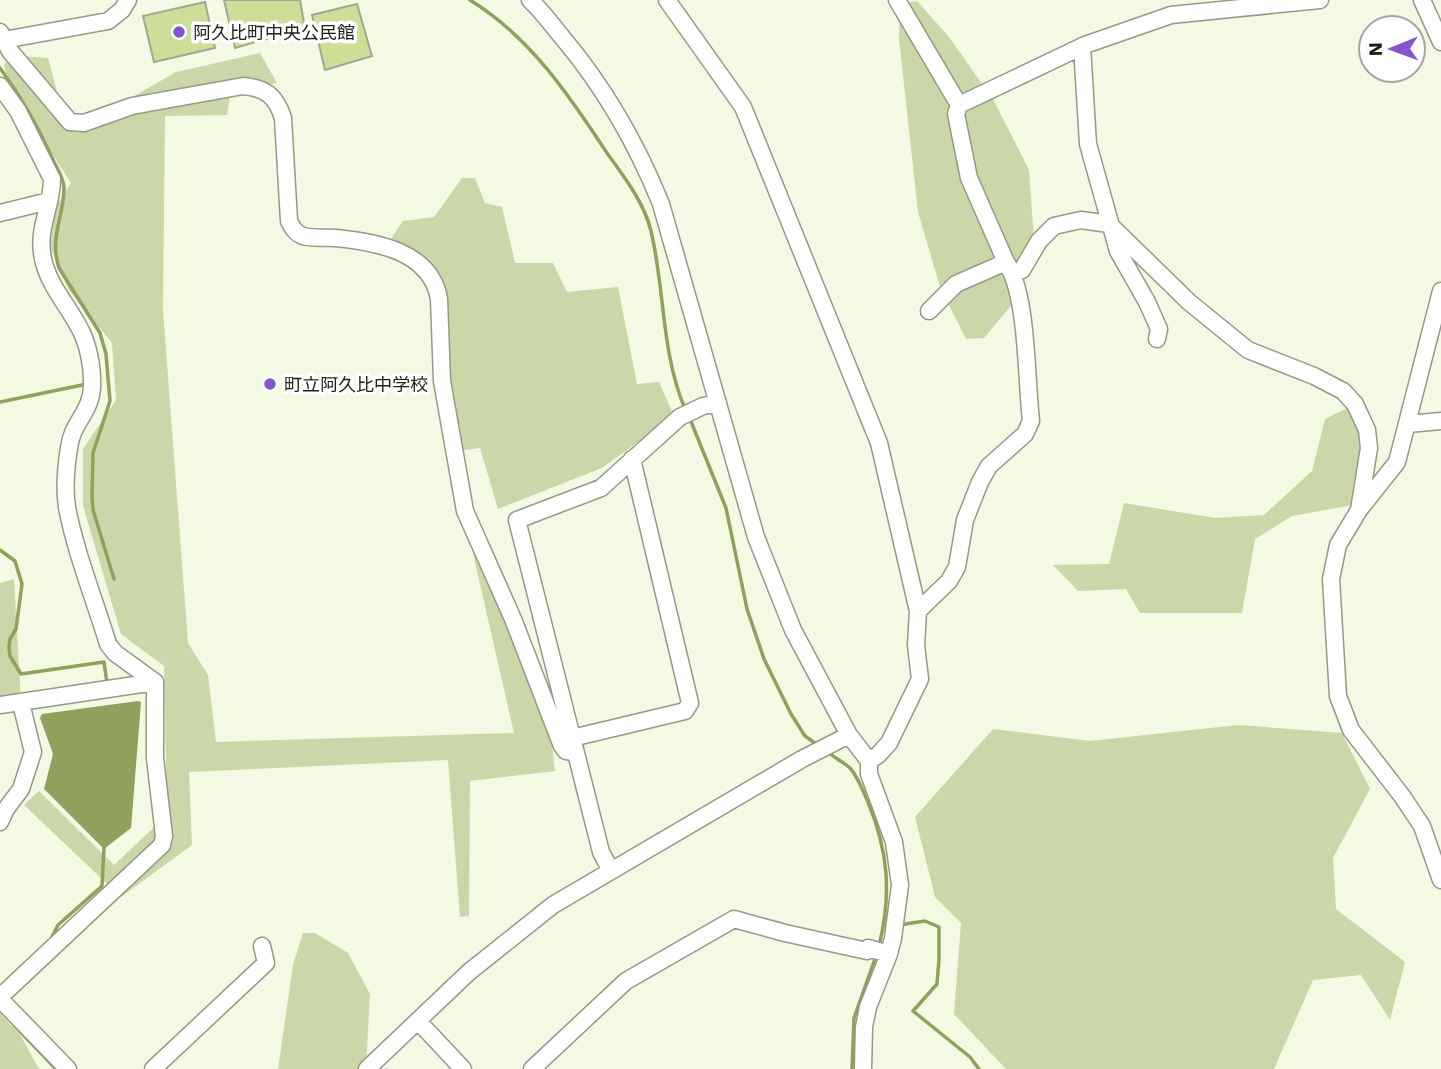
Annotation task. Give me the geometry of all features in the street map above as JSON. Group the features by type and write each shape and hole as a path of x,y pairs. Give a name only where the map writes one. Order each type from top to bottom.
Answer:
{"street":[{"path":"128,0 122,10 108,21 2,36 10,51 70,122 84,123 132,106 243,86 270,93 278,103 283,118 289,221 294,230 303,236 337,238 384,246 406,254 425,270 438,291 442,381 465,511 513,619 566,751 574,745 685,712 690,703 632,459"},
{"path":"530,0 599,83 618,112 643,160 661,204 711,405 756,537 793,629 849,736 869,761 869,774 894,842 900,885 890,954 867,1007 863,1069"},
{"path":"667,0 743,107 880,443 918,611 916,645 920,670 918,688 889,743 869,761"},
{"path":"897,0 959,105"},
{"path":"918,611 949,581 957,567 965,520 989,466 1026,434 1031,421 1023,329 1010,268 969,178 956,114 959,105 1082,46 1171,15 1320,0"},
{"path":"1422,0 1441,42"},
{"path":"1082,46 1088,144 1118,251 1159,329 1157,339"},
{"path":"0,86 18,111 51,179 49,201 41,227 44,263 51,282 83,335 92,379 89,408 72,433 69,444 67,506 108,645 155,682"},
{"path":"0,213 49,201"},
{"path":"929,311 956,284 1010,268 1021,270 1039,241 1054,226 1081,220 1109,224 1189,302 1248,350 1314,376 1343,391 1355,404 1367,430 1368,448 1359,510"},
{"path":"1439,871 1422,826 1351,730 1338,696 1331,579 1338,544 1359,510 1397,462 1441,291"},
{"path":"611,872 601,852 517,520 601,488 680,417 711,405"},
{"path":"1408,424 1441,421"},
{"path":"0,705 155,682"},
{"path":"68,1069 0,998 162,845 164,836 155,758 155,682"},
{"path":"0,822 21,789 33,752 21,703"},
{"path":"367,1069 469,972 553,905 849,736"},
{"path":"532,1069 626,981 734,919 867,951 868,948 890,954"},
{"path":"153,1069 265,963 262,946"},
{"path":"418,1021 463,1069"}],"shaded area":[{"path":"917,1 949,37 994,101 1029,170 1034,240 1018,297 984,338 966,339 940,287 918,212 899,39 900,4"},
{"path":"260,53 277,83 231,90 227,115 165,116 163,310 188,643 208,675 216,742 514,733 466,523 550,729 555,771 470,781 469,916 460,917 448,760 189,772 192,845 121,897 24,805 39,791 114,865 167,815 164,666 121,634 83,506 83,449 116,400 112,343 68,289 50,246 55,208 71,183 8,86 4,64 20,56 48,58 61,106 88,131 129,99 176,72"},
{"path":"462,178 475,178 485,203 502,207 515,263 553,263 567,292 618,287 637,384 659,382 674,416 602,468 498,509 480,448 457,451 440,288 387,244 403,221 434,217"},
{"path":"1351,406 1363,429 1353,505 1292,516 1255,539 1242,613 1140,613 1126,589 1078,591 1053,565 1109,564 1124,503 1215,518 1264,515 1312,471 1325,419"},
{"path":"14,579 21,703 0,705 0,583"},
{"path":"141,702 131,828 104,849 44,789 53,754 40,718 42,714"},
{"path":"1238,725 1342,733 1370,789 1333,858 1336,909 1405,962 1390,1020 1361,975 1313,980 1274,1069 1006,1069 954,1014 961,923 935,897 915,817 993,729 1090,741"},
{"path":"303,933 315,933 348,953 370,994 366,1069 278,1069 293,965"},
{"path":"0,1013 21,1036 39,1069 0,1069"}],"building":[{"path":"224,0 300,0 305,28 235,48"},
{"name":"阿久比町中央公民館","path":"205,2 215,48 154,62 143,16"},
{"path":"357,4 372,56 325,70 312,15"}],"waterway":[{"path":"470,0 511,31 547,69 638,200 651,231 667,343 685,409"},
{"path":"0,68 30,114 62,178 64,188 56,237 56,257 59,268 100,333 106,354 110,401 93,453 92,496 93,510 114,579"},
{"path":"0,402 87,384"},
{"path":"690,419 726,508 747,609 764,659 791,714 805,736 819,746"},
{"path":"0,550 15,561 22,584 16,629 9,647 10,656 21,674 104,662 107,683"},
{"path":"828,752 850,768 855,776 868,802 880,837 887,890 879,946"},
{"path":"50,941 58,925 102,886 104,848"},
{"path":"899,925 925,921 939,927 937,984 913,1011 970,1057 979,1069"},
{"path":"852,1069 854,1018 876,956"},
{"path":"4,983 24,964"},
{"path":"14,1025 56,1069"}],"place":[{"name":"阿久比町中央公民館","path":"179,32"},
{"name":"町立阿久比中学校","path":"270,384"}]}
